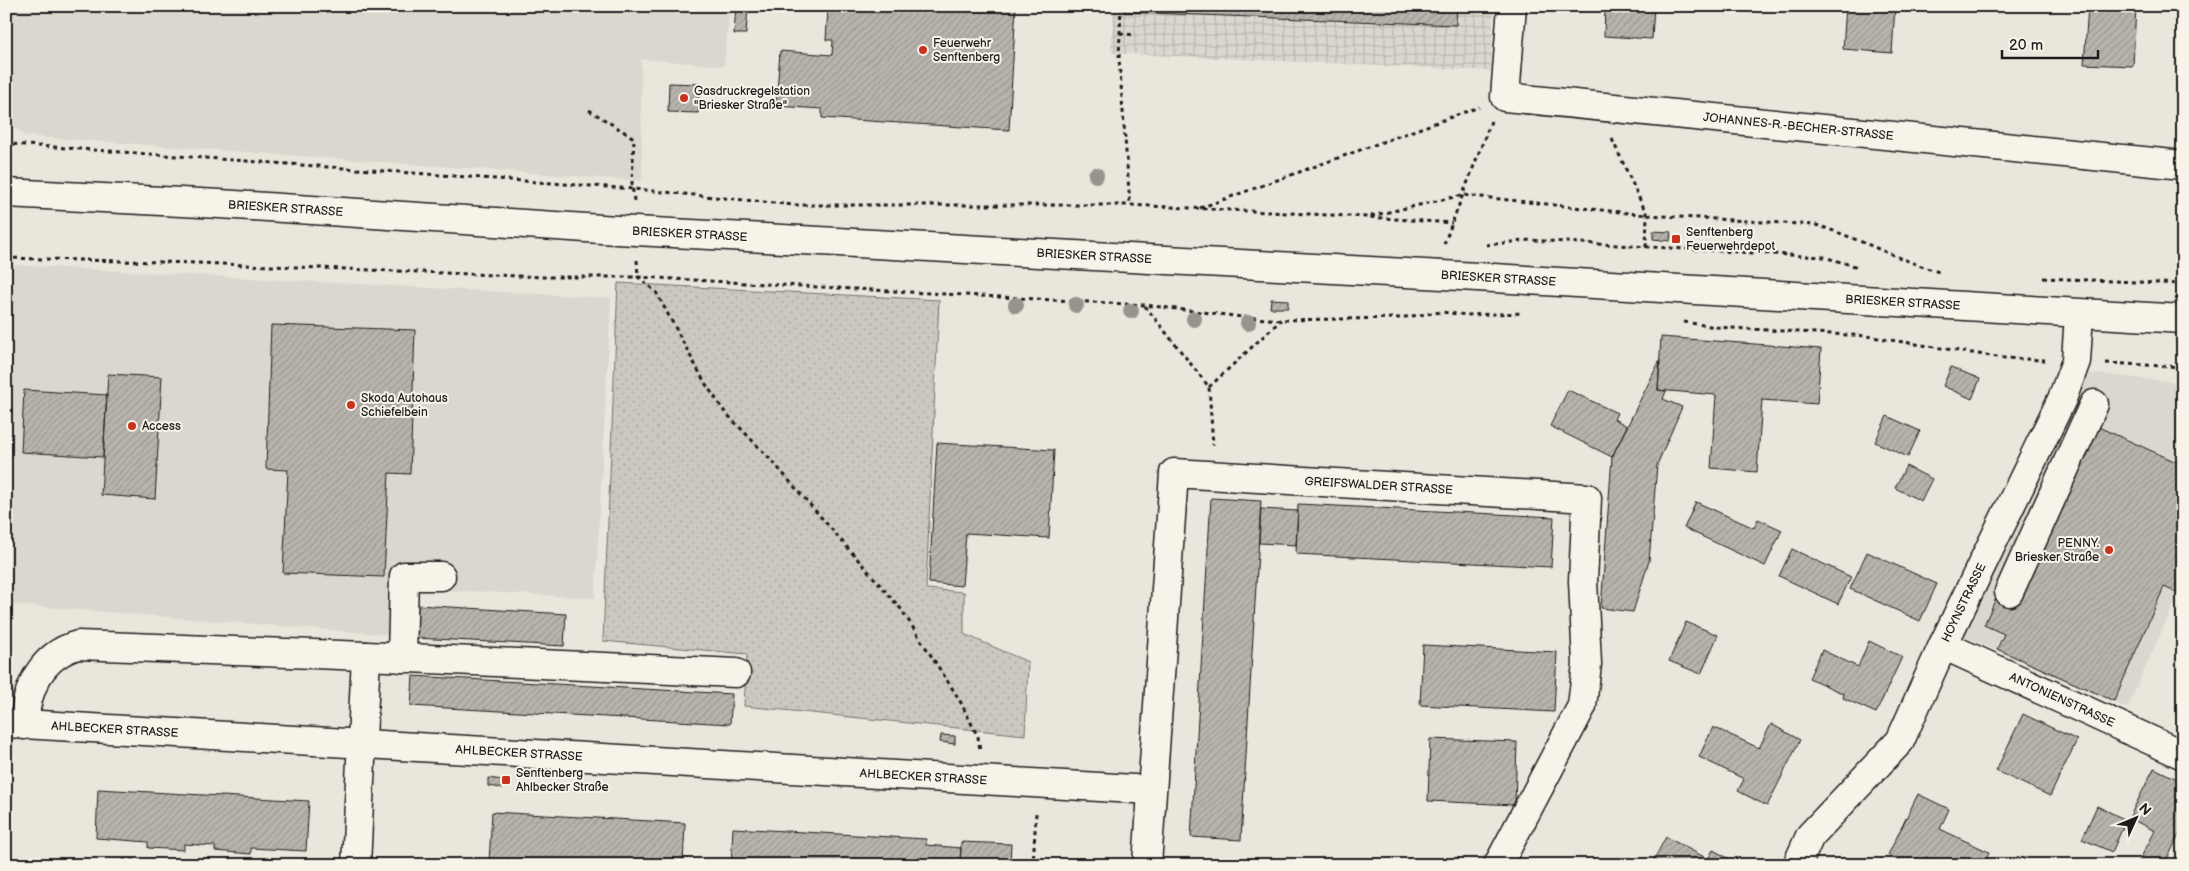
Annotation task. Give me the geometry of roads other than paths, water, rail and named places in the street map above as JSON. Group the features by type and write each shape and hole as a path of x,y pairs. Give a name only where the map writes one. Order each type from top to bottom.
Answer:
{"street":[{"name":"JOHANNES-R.-BECHER-STRASSE","path":"1512,6 1505,97 2183,165"},
{"name":"BRIESKER STRASSE","path":"6,193 220,204 617,230 1576,283 2183,319"},
{"name":"HOYNSTRASSE","path":"1796,865 1810,836 1900,741 1943,645 2062,399 2076,361 2079,314"},
{"path":"2009,592 2094,404"},
{"name":"GREIFSWALDER STRASSE","path":"1147,865 1174,473 1587,498 1583,581 1587,664 1582,706 1498,865"},
{"path":"402,658 404,576 441,576"},
{"path":"15,724 40,671 53,655 66,648 78,645 736,673"},
{"name":"ANTONIENSTRASSE","path":"1943,645 2183,755"},
{"path":"356,865 366,656"},
{"name":"AHLBECKER STRASSE","path":"15,724 1152,790"}],"place":[{"name":"Feuerwehr Senftenberg","path":"923,50"},
{"name":"Gasdruckregelstation \"Briesker Straße\"","path":"684,98"},
{"name":"Senftenberg Feuerwehrdepot","path":"1676,239"},
{"name":"Skoda Autohaus Schiefelbein","path":"351,405"},
{"name":"Access","path":"132,426"},
{"name":"PENNY. Briesker Straße","path":"2109,550"},
{"name":"Senftenberg Ahlbecker Straße","path":"506,780"}]}
